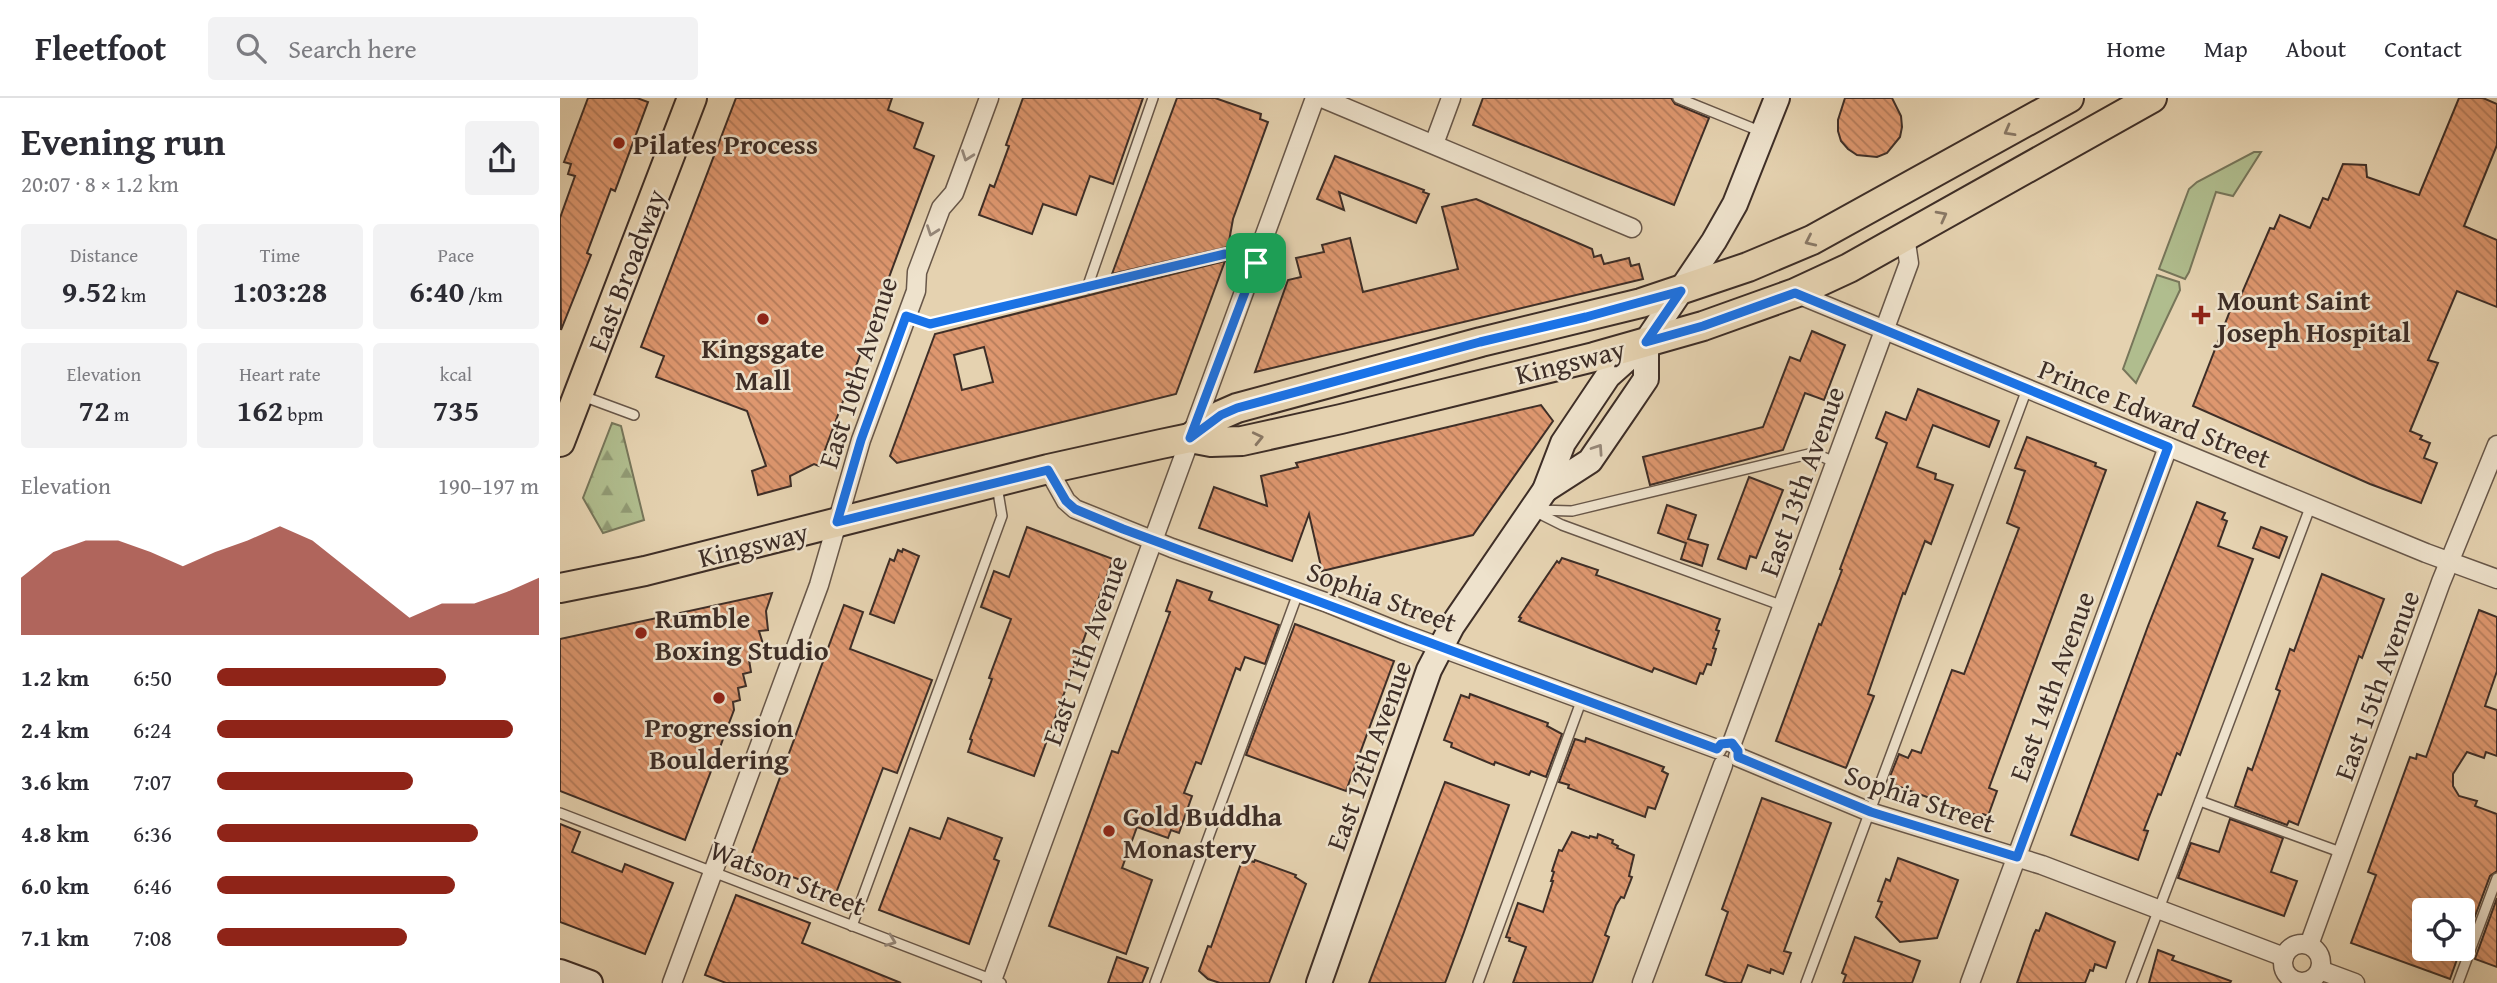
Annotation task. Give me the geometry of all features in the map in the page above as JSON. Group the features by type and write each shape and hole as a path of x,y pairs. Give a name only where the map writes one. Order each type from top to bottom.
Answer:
{"main road":[{"name":"East Broadway","path":"560,442 692,98"},
{"name":"Kingsway","path":"560,588 645,571 996,482 1190,438 1211,442 1242,441 1594,357 1703,326 1795,293 1849,268 2152,98"},
{"name":"Kingsway","path":"1190,438 1221,415 1237,408 1681,291 1812,240 2061,100"}],"street":[{"name":"East 10th Avenue","path":"672,983 819,585 861,440 916,291 916,272 941,208 954,193 989,98"},
{"name":"East 11th Avenue","path":"994,982 1152,540 1315,98"},
{"path":"1322,98 1632,228"},
{"path":"1434,144 1451,98"},
{"path":"1646,342 1714,241 1735,204 1777,98"},
{"name":"East 13th Avenue","path":"1642,983 1909,264 1905,236"},
{"name":"Prince Edward Street","path":"1795,293 2497,579"},
{"name":"East 12th Avenue","path":"1319,983 1429,670 1452,626 1538,500 1590,461 1646,379 1646,342"},
{"name":"East 15th Avenue","path":"2309,945 2449,561 2497,445"},
{"name":"East 14th Avenue","path":"1970,983 2168,447"},
{"name":"Sophia Street","path":"1048,470 1066,501 1075,509 1152,540 1582,699 1871,812 2017,857 2284,957"},
{"path":"2297,945 2309,945 2321,958 2320,970 2317,976 2308,982 2296,982 2283,970 2284,957 2286,952 2297,945"},
{"path":"2320,970 2355,983"},
{"path":"560,972 590,983"}],"lane":[{"path":"1087,288 1153,98"},
{"path":"1678,98 1764,133"},
{"path":"906,316 930,324 1225,254 1256,263"},
{"path":"1806,983 2027,389"},
{"path":"579,394 634,415"},
{"path":"1538,500 1572,511 1813,453 1835,461"},
{"path":"852,926 1002,516 996,482"},
{"path":"1538,500 1562,525 1783,606"},
{"path":"2130,983 2311,505"},
{"path":"1155,983 1298,593"},
{"path":"1478,983 1582,699"},
{"path":"2200,801 2343,853"},
{"name":"Watson Street","path":"560,813 994,982"},
{"path":"2458,983 2497,878"}],"green space":[{"path":"2254,152 2261,152 2233,196 2216,192 2185,279 2159,269 2189,189 2197,182"},
{"path":"2157,275 2179,282 2180,290 2136,383 2123,369"},
{"path":"612,423 621,426 644,520 603,533 583,498"}],"building":[{"path":"588,98 637,98 648,102 615,191 611,189 587,253 591,255 561,330 560,218 575,176 568,174 571,164 564,162"},
{"name":"Kingsgate Mall","path":"736,98 892,98 888,110 923,123 914,148 934,156 819,466 814,464 790,476 791,486 758,495 752,471 766,466 747,411 656,377 664,356 641,347"},
{"path":"1023,98 1143,98 1113,184 1090,176 1076,215 1043,204 1032,234 979,215 990,185 994,187"},
{"path":"1177,98 1215,98 1261,114 1260,119 1268,122 1233,219 1228,247 1112,274"},
{"path":"1483,98 1671,98 1675,104 1709,118 1674,205 1473,125"},
{"path":"1845,98 1892,98 1901,116 1902,127 1900,137 1887,153 1877,157 1857,155 1841,141 1838,120"},
{"name":"Mount Saint Joseph Hospital","path":"2459,98 2483,98 2497,104 2497,145 2464,226 2497,240 2497,307 2457,291 2428,360 2438,363 2410,431 2430,443 2424,458 2437,463 2421,503 2370,484 2193,406 2235,298 2239,300 2270,228 2274,229 2280,215 2310,228 2323,198 2328,200 2343,164 2366,165 2367,177 2419,195"},
{"path":"1335,156 1429,194 1416,223 1339,192 1344,210 1317,199"},
{"path":"1476,199 1592,249 1594,257 1601,255 1604,264 1629,258 1631,266 1639,264 1643,279 1255,372 1288,280 1301,277 1296,258 1324,252 1322,245 1350,238 1363,292 1458,269 1442,207"},
{"path":"1225,261 1176,394 897,463 890,456 935,334","holes":["984,347 993,382 962,390 954,355"]},
{"path":"1812,331 1845,345 1824,400 1805,393 1783,450 1650,485 1643,457 1763,427 1790,357 1800,361"},
{"path":"1918,389 1999,421 1989,447 1933,425 1917,467 1936,474 1935,479 1953,485 1931,544 1925,541 1905,594 1903,593 1868,694 1874,696 1846,768 1776,741 1842,570 1840,569 1887,443 1876,438 1886,412 1906,420"},
{"path":"1541,405 1553,421 1473,535 1322,571 1309,514 1292,561 1199,528 1214,487 1267,506 1261,476 1298,467 1296,463"},
{"path":"2027,437 2096,463 2095,466 2106,470 1989,788 1997,791 1988,816 1983,814 1981,817 1892,784 1894,781 1889,779 1899,754 1908,758 1912,750 1921,753 1952,670 1964,674 2019,528 2007,523 2025,471 2015,468"},
{"path":"1749,477 1783,490 1756,558 1750,556 1746,569 1718,559"},
{"path":"2197,502 2225,513 2222,519 2227,521 2218,546 2253,559 2180,755 2177,753 2144,830 2148,831 2138,860 2071,835"},
{"path":"1667,505 1696,515 1688,539 1708,545 1702,566 1681,559 1686,543 1658,533"},
{"path":"1027,527 1113,559 1034,776 968,752 972,740 970,739 992,679 989,678 1011,619 981,607 994,571 1009,577"},
{"path":"2261,527 2287,537 2279,558 2253,548"},
{"path":"903,549 919,556 894,623 870,614 890,559 894,561 898,550 902,552"},
{"path":"1562,558 1598,570 1596,575 1720,619 1711,665 1707,664 1696,684 1654,668 1652,672 1519,621 1519,617 1557,561 1559,563"},
{"path":"2322,574 2384,599 2362,658 2359,656 2298,825 2289,821 2287,825 2235,806 2248,768 2252,770 2280,691 2276,689 2290,649 2294,651"},
{"path":"1177,580 1212,592 1209,600 1279,625 1265,664 1245,657 1240,670 1236,668 1201,764 1196,762 1184,793 1192,796 1179,833 1171,830 1168,838 1137,827 1122,868 1152,880 1126,954 1049,926 1112,751 1118,753 1170,612 1166,611"},
{"path":"772,593 766,611 768,630 759,631 763,644 754,646 757,658 749,660 751,672 743,674 746,686 738,688 740,700 733,702 734,710 685,840 560,791 560,639"},
{"path":"844,605 863,612 850,649 932,680 897,773 883,768 836,893 749,861"},
{"path":"2479,610 2497,617 2497,671 2485,706 2497,710 2497,756 2486,752 2484,758 2467,752 2453,774 2453,786 2459,796 2477,801 2475,806 2497,814 2497,871 2490,876 2475,916 2475,898 2412,898 2412,961 2456,961 2450,979 2351,943 2376,875 2368,872 2410,757 2416,759 2417,754 2426,757"},
{"path":"1295,624 1394,661 1346,791 1246,755"},
{"path":"1470,694 1548,723 1547,726 1562,734 1546,777 1531,771 1529,775 1495,762 1494,765 1451,747 1452,743 1444,740 1461,695 1469,698"},
{"path":"1586,738 1664,767 1662,771 1668,774 1655,809 1648,807 1645,817 1568,788 1569,785 1559,782 1575,739 1585,742"},
{"path":"1445,782 1509,805 1445,983 1369,983"},
{"path":"1762,798 1831,823 1784,951 1791,953 1783,974 1771,969 1770,973 1748,965 1741,983 1727,983 1706,975 1728,912 1722,909"},
{"path":"948,818 1002,838 994,859 999,861 969,944 879,910 910,828 940,839"},
{"path":"2230,819 2283,838 2271,872 2297,881 2284,916 2178,878 2191,843 2219,852"},
{"path":"560,824 580,832 572,852 622,872 625,864 673,883 645,954 560,922"},
{"path":"1572,832 1589,838 1597,838 1598,834 1613,840 1612,843 1618,846 1617,848 1634,855 1629,876 1632,877 1624,898 1621,897 1616,905 1605,935 1609,937 1592,983 1513,983 1526,947 1509,941 1510,938 1506,937 1518,903 1543,912 1559,850 1562,851"},
{"path":"1898,858 1958,880 1937,938 1900,942 1876,917 1882,902 1878,901 1886,879 1890,881"},
{"path":"1255,860 1296,875 1295,877 1306,884 1269,983 1220,983 1208,979 1199,971 1208,946 1211,947 1242,861"},
{"path":"736,895 810,923 802,943 901,983 726,983 705,975"},
{"path":"2497,898 2497,967 2475,959"},
{"path":"2046,913 2115,942 2106,968 2095,964 2085,983 2017,983 2034,934 2036,930 2039,931"},
{"path":"1855,937 1920,961 1912,983 1843,983 1846,975 1842,973"},
{"path":"2158,950 2174,956 2172,960 2231,981 2149,983"},
{"path":"1117,957 1148,968 1142,983 1108,983"}],"place":[{"name":"Pilates Process","path":"619,143"},
{"name":"Mount Saint Joseph Hospital","path":"2201,315"},
{"name":"Kingsgate Mall","path":"763,319"},
{"name":"Rumble Boxing Studio","path":"641,633"},
{"name":"Progression Bouldering","path":"719,698"},
{"name":"Gold Buddha Monastery","path":"1109,831"}],"route":[{"path":"1225,254 1256,263 1190,438 1221,415 1237,408 1681,291 1646,342 1703,326 1795,293 2168,447 2017,857 1871,812 1738,757 1738,751 1732,743 1721,744 1717,749 1123,529 1075,509 1066,501 1048,470 837,522 861,440 906,316 930,324 1225,254"}]}
